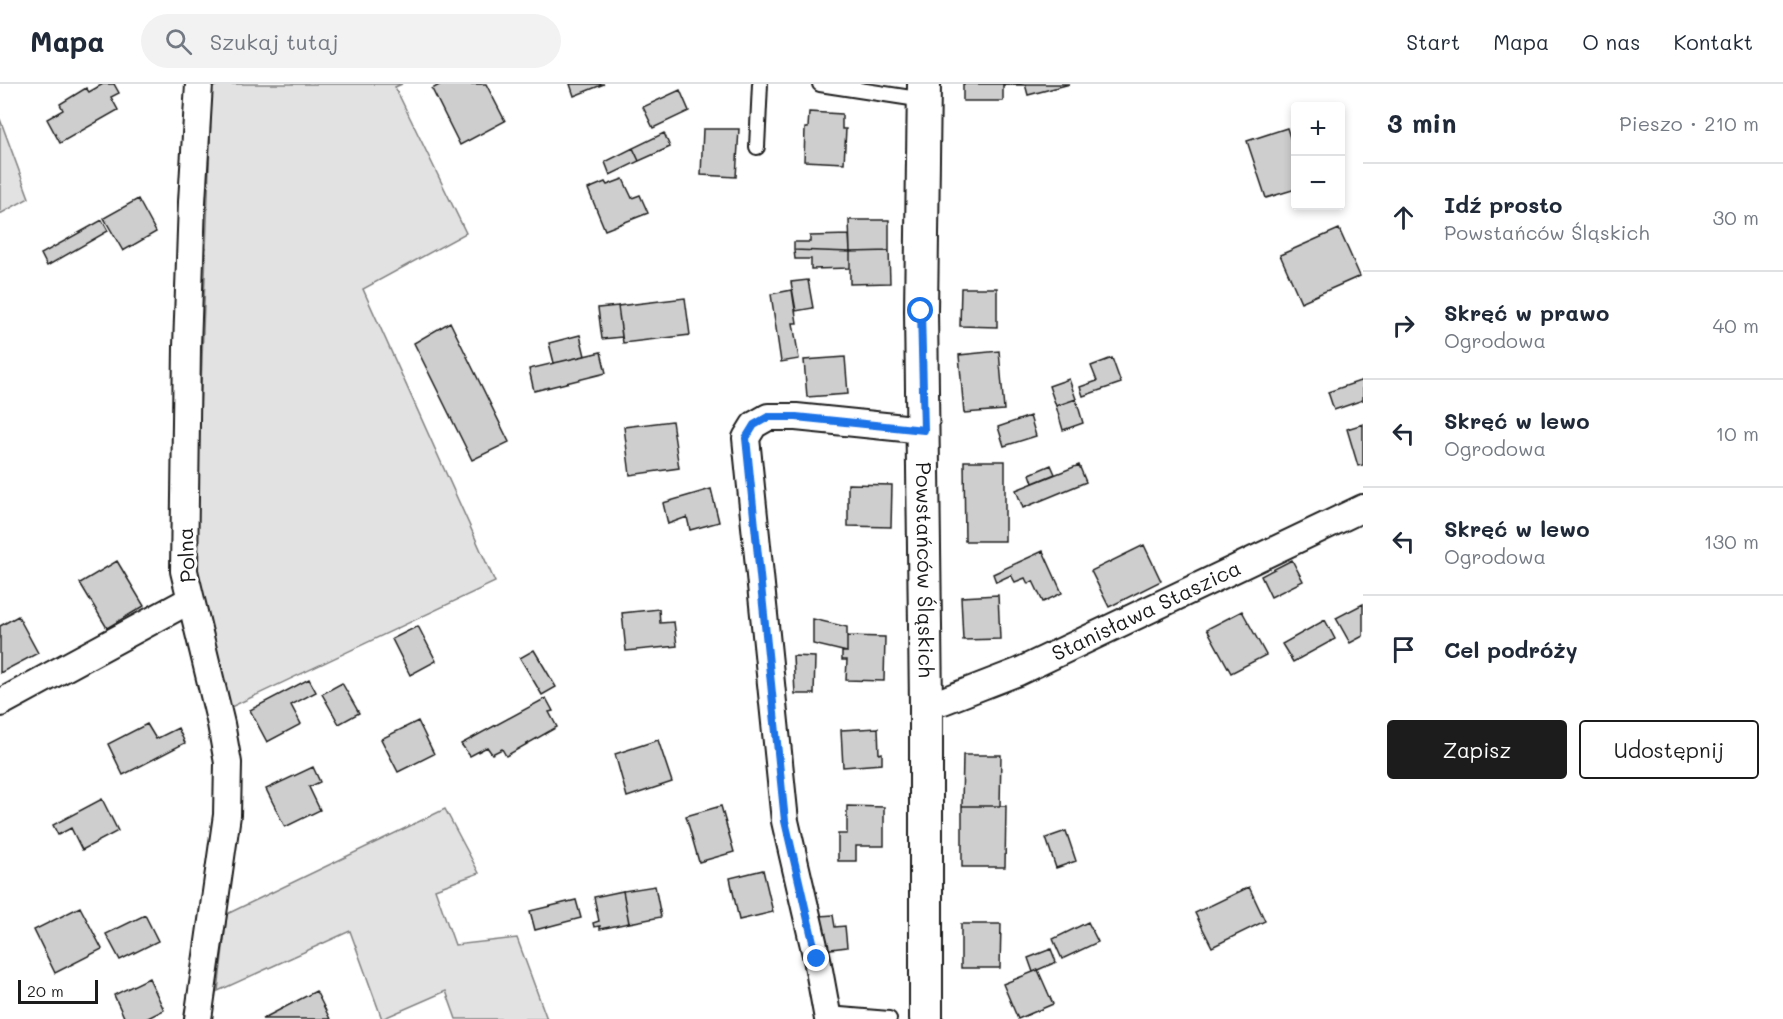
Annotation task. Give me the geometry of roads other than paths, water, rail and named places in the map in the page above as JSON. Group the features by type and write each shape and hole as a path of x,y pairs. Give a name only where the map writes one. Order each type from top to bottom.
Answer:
{"street":[{"name":"Polna","path":"198,1019 227,815 228,763 221,724 184,571 187,359 192,202 199,84"},
{"name":"Powstańców Śląskich","path":"924,92 921,311 926,705 926,1019"},
{"path":"828,1016 785,821 746,438 754,425 768,417 796,417 924,430"},
{"name":"Stanisława Staszica","path":"926,705 943,701 1018,672 1363,508"},
{"path":"0,703 190,600"}],"lane":[{"path":"757,147 760,84"},
{"path":"820,84 924,92"},
{"path":"828,1016 889,1019"}]}
